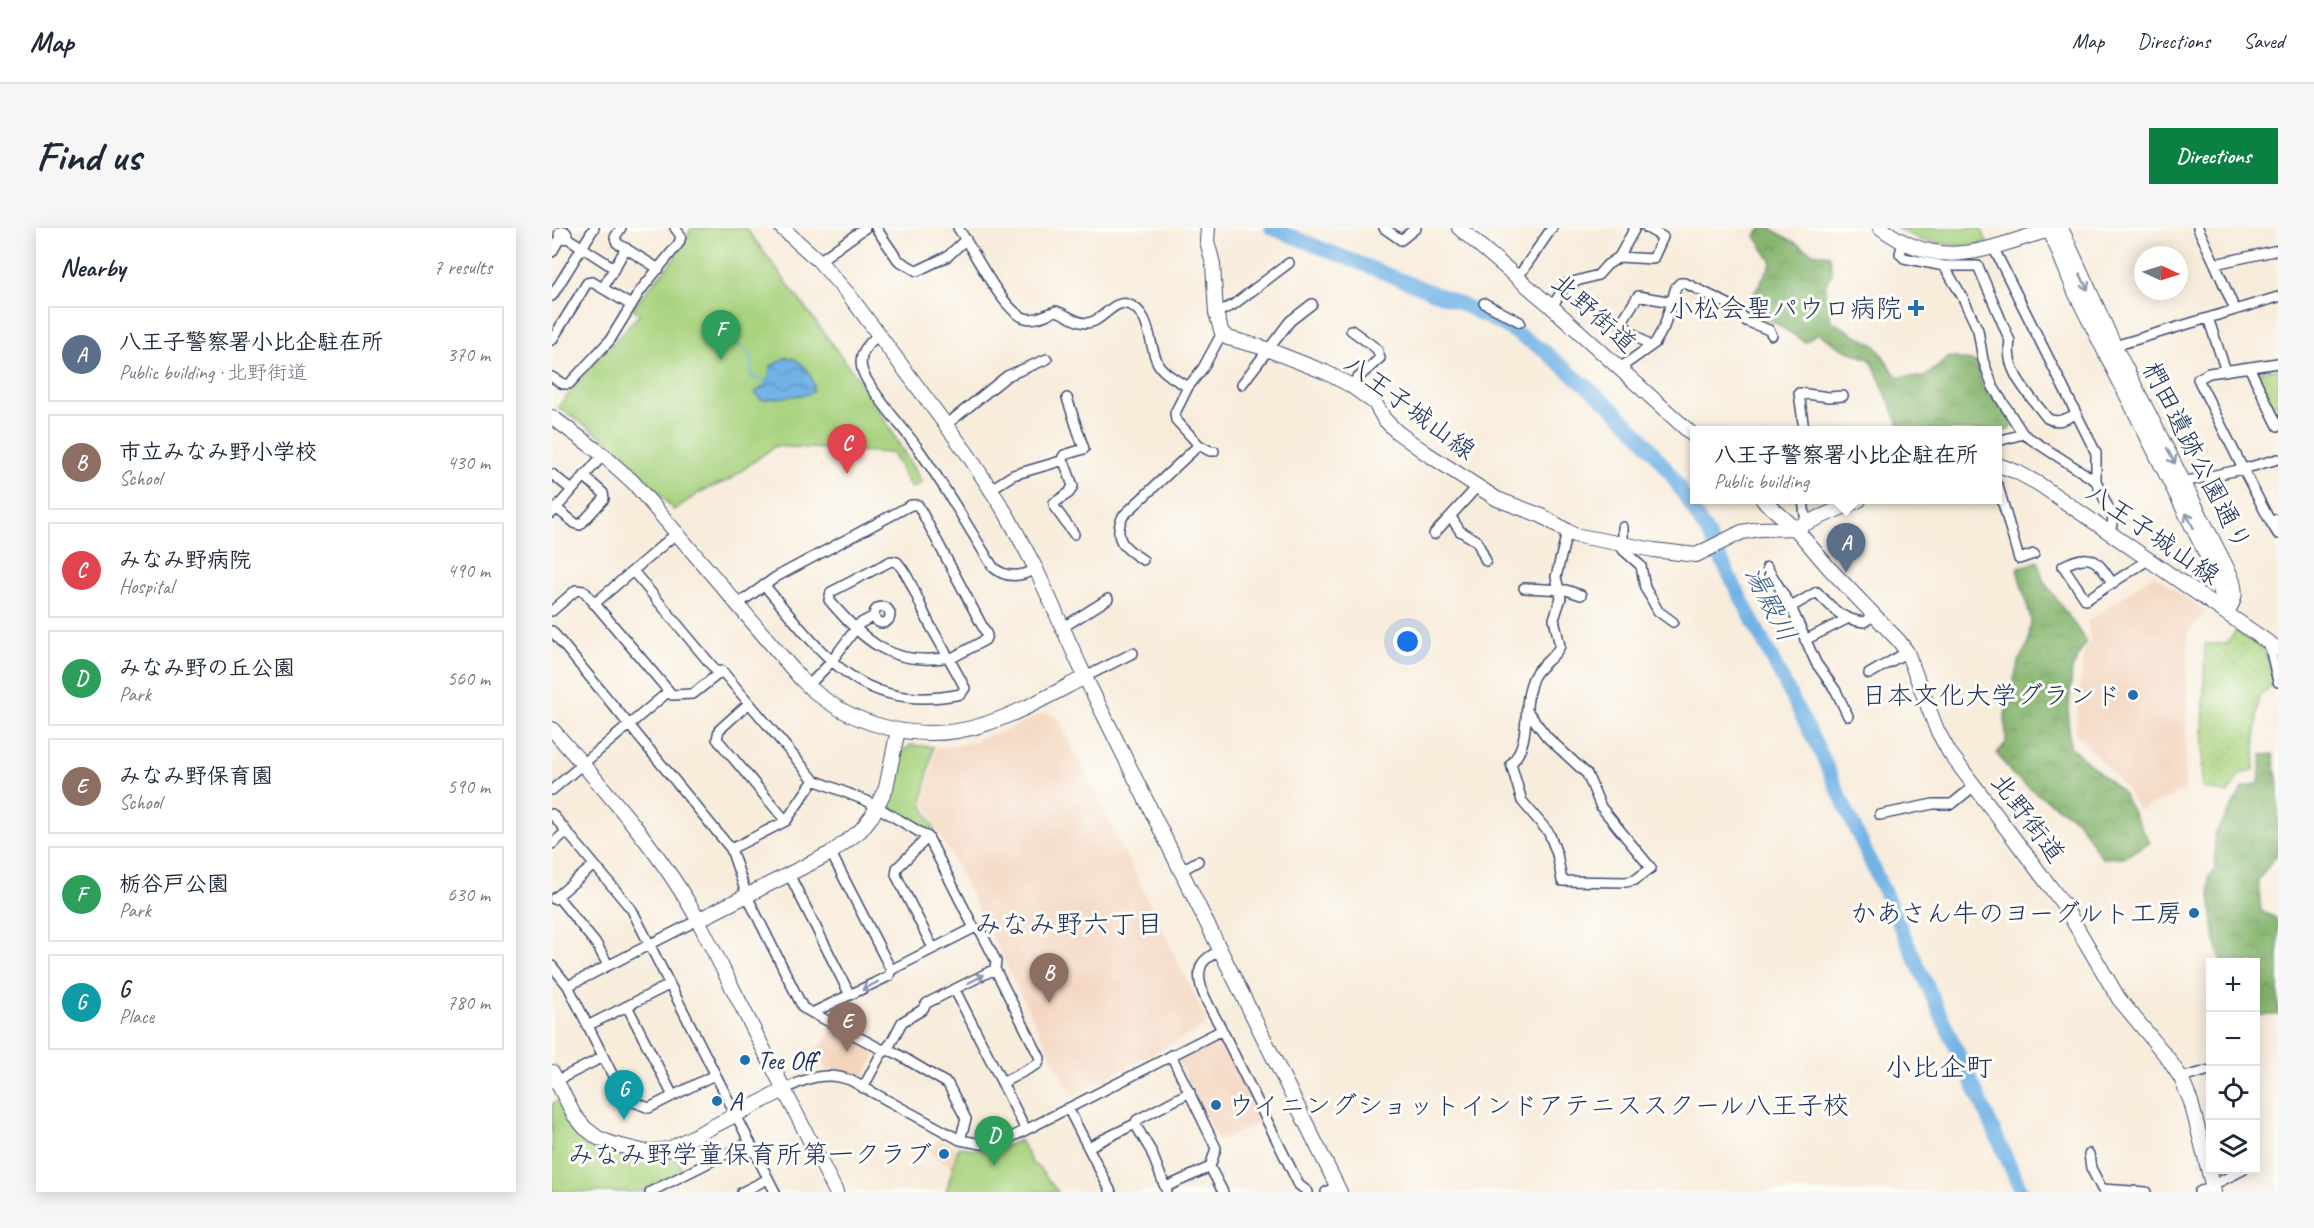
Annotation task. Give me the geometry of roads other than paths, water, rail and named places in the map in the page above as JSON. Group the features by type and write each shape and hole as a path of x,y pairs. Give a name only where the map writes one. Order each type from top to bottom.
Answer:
{"street":[{"path":"552,296 594,228"},
{"path":"621,228 615,239 659,269"},
{"path":"552,376 566,385 572,382 610,340 640,291 681,240 675,228"},
{"path":"782,228 819,261 879,334 991,489 1036,570 1085,677 1221,950 1334,1190"},
{"path":"819,261 865,228"},
{"path":"876,228 898,260 917,271 948,256 966,239"},
{"path":"958,228 989,279 1010,306 1022,317 1037,318 1056,311 1077,322 1089,323 1100,320 1116,306 1123,303 1130,305 1148,327 1160,368 1188,387"},
{"path":"1208,228 1216,313 1222,333 1203,368 1188,387 1175,413 1176,420 1199,445 1209,451 1214,451"},
{"path":"1384,228 1401,240 1416,228"},
{"name":"北野街道","path":"1459,228 1552,307 1690,431"},
{"path":"1518,278 1552,228"},
{"path":"1552,307 1566,284 1598,275 1619,257 1635,228"},
{"path":"1619,257 1653,259 1663,237 1647,228"},
{"path":"1881,228 1903,241 1950,254 1994,249 2054,228"},
{"name":"椚田遺跡公園通り","path":"2054,228 2075,292 2109,347 2184,482 2234,585 2236,595 2234,603 2226,613"},
{"path":"2198,228 2235,310"},
{"path":"552,252 561,232 615,268"},
{"path":"1903,241 1900,254 1902,257 1944,266 1978,266 2010,341 2008,351 2012,371 2047,418 2052,421 2061,421 2076,414"},
{"path":"603,288 626,248"},
{"path":"1994,249 2096,453 2096,481 2113,518 2108,532"},
{"path":"2215,264 2278,250"},
{"path":"1216,313 1233,305 1289,263"},
{"path":"1944,266 1962,296 1978,330 1983,360 1990,381 2023,434 2096,481"},
{"path":"552,340 586,285 592,282 631,305"},
{"path":"1620,368 1650,347 1664,327 1676,287 1680,283 1736,308 1746,321 1769,330 1772,335"},
{"path":"1650,347 1622,322 1638,296 1672,302"},
{"path":"2109,347 2278,297"},
{"path":"1484,303 1520,322"},
{"path":"1242,384 1290,321 1312,304"},
{"path":"2208,318 2226,371"},
{"path":"1350,385 1380,358 1377,349 1351,330"},
{"name":"八王子城山線","path":"1222,333 1234,340 1269,350 1325,372 1350,385 1375,403 1387,423 1397,432 1477,486 1497,499 1542,516 1578,537 1680,554 1703,553 1752,530 1800,526"},
{"path":"879,334 868,344 861,355 863,375 917,446 957,506 993,567 998,572 1012,576 1023,576 1036,570"},
{"name":"椚田遺跡公園通り","path":"2109,347 2217,576 2226,613"},
{"path":"946,425 1007,376 1047,358"},
{"path":"2278,363 2250,369 2209,373 2198,379 2243,469 2274,520 2278,534"},
{"path":"2250,369 2275,411 2278,426"},
{"path":"1803,426 1799,393 1829,397 1843,396"},
{"path":"991,489 1012,475 1061,461 1064,455 1084,449 1067,398"},
{"path":"552,417 603,454 633,482 808,686 848,714 898,730 927,733 974,728 1017,711 1132,653"},
{"path":"2002,440 2023,434"},
{"path":"1143,560 1122,543 1118,535 1118,526 1123,516 1199,445"},
{"path":"584,476 603,493 604,499 580,525 554,511 584,476 603,454"},
{"path":"2184,482 2278,459"},
{"path":"1061,461 1065,464 1073,486 1069,493 1054,503 1055,508 1074,534"},
{"name":"八王子城山線","path":"2002,467 2028,477 2274,646"},
{"path":"552,474 572,490"},
{"path":"1434,534 1477,486"},
{"path":"2002,500 2019,559 2034,554"},
{"name":"北野街道","path":"1769,504 1800,526 1829,568 1907,652 1940,736 1974,786 2060,899 2119,999 2167,1057 2181,1078 2191,1102 2206,1190"},
{"path":"1800,526 1803,504"},
{"path":"1800,526 1850,504"},
{"path":"738,604 764,585 776,577 911,506 918,505 987,635 985,640 949,658 920,659 894,654 874,644 855,630 829,600 829,595 894,561 899,563 949,658 965,691 943,698 919,699 901,696 873,688 845,674 831,662 764,585"},
{"path":"1451,517 1460,531 1477,541 1486,561"},
{"path":"1623,527 1622,545 1625,553 1641,566 1645,588 1658,610 1673,622"},
{"path":"594,604 678,532"},
{"path":"1528,712 1547,737 1587,774 1600,807 1651,868 1635,880 1626,882 1562,881 1557,854 1549,833 1522,801 1511,768 1520,749 1527,725 1528,712 1533,678 1560,646 1554,619 1561,598 1556,577 1567,532"},
{"path":"2113,584 2098,561 2086,557 2063,566 2086,600 2113,584 2148,560"},
{"path":"1767,567 1791,607 1816,663 1836,691 1848,716"},
{"path":"633,571 718,673"},
{"path":"1524,588 1581,595"},
{"path":"552,610 579,589 584,591 672,695 693,694 722,671 814,780 877,807 928,837 974,928"},
{"path":"1791,607 1817,592 1832,608 1847,619 1864,622 1875,615"},
{"path":"1062,628 1108,599"},
{"path":"808,686 831,662 864,620 874,616"},
{"path":"1805,639 1847,619"},
{"path":"552,631 731,849 747,896 803,1008 885,1050 894,1052 948,1084 966,1119 960,1140"},
{"path":"2274,646 2278,682"},
{"path":"1869,674 1907,652"},
{"path":"552,790 668,692"},
{"path":"748,704 718,730 717,739 786,822"},
{"path":"552,729 666,868 698,920 836,1192"},
{"path":"568,986 831,853 860,831 877,807 889,779 898,730"},
{"path":"731,849 786,822 814,780"},
{"path":"1880,815 1933,804 1952,804 1974,786"},
{"path":"552,814 629,906 775,1192"},
{"path":"552,844 566,832"},
{"path":"928,837 897,868 896,875 933,948"},
{"path":"831,853 891,970"},
{"path":"1182,870 1198,861"},
{"path":"594,865 554,898 597,945 608,965"},
{"path":"789,874 850,995"},
{"path":"813,1013 889,976 891,970 933,948 974,928 980,930 996,962 995,969 1040,1058 1038,1064 1002,1083"},
{"path":"1221,950 1203,962 1199,977 1202,988 1299,1185 1308,1192"},
{"path":"552,966 568,986 624,1098 649,1107 714,1074"},
{"path":"863,1088 905,1019 922,1010 927,1003 995,969"},
{"path":"587,1026 669,985"},
{"path":"955,990 1026,1130"},
{"path":"627,1006 673,1096"},
{"path":"603,1057 554,1078 574,1115 585,1128 598,1138 639,1152 669,1149 806,1079 828,1076 846,1079 960,1140 990,1144 1010,1139 1222,1030"},
{"path":"1135,1124 1151,1151 1166,1190 1210,1167 1216,1148 1171,1055"},
{"path":"2181,1078 2206,1071"},
{"path":"1088,1147 1135,1124 1137,1120 1190,1092"},
{"path":"1068,1108 1111,1192"},
{"path":"650,1192 750,1142"},
{"path":"2089,1154 2091,1168 2102,1189 2146,1192"},
{"path":"1210,1167 1223,1192"},
{"path":"2206,1190 2235,1174"},
{"path":"742,1192 768,1179"}],"water":[{"path":"787,357 798,361 810,374 813,391 808,394 762,400 755,393 767,383 771,366"}],"waterway":[{"name":"湯殿川","path":"1271,228 1457,302 1506,327 1543,350 1609,405 1640,435 1672,476 1709,536 1821,754 2022,1192"},
{"path":"699,335 743,346 751,356 751,377 767,382"}],"place":[{"name":"小松会聖パウロ病院","path":"1916,308"},
{"name":"栃谷戸公園","path":"721,360"},
{"name":"みなみ野病院","path":"847,474"},
{"name":"八王子警察署小比企駐在所","path":"1846,573"},
{"name":"日本文化大学グランド","path":"2133,695"},
{"name":"かあさん牛のヨーグルト工房","path":"2194,913"},
{"name":"市立みなみ野小学校","path":"1049,1003"},
{"name":"みなみ野保育園","path":"847,1052"},
{"name":"Tee Off","path":"745,1060"},
{"name":"A","path":"717,1101"},
{"name":"ウイニングショットインドアテニススクール八王子校","path":"1216,1105"},
{"name":"G","path":"624,1120"},
{"name":"みなみ野学童保育所第一クラブ","path":"944,1154"},
{"name":"みなみ野の丘公園","path":"994,1166"}],"district":[{"name":"みなみ野六丁目","path":"1069,924"},
{"name":"小比企町","path":"1939,1067"}]}
